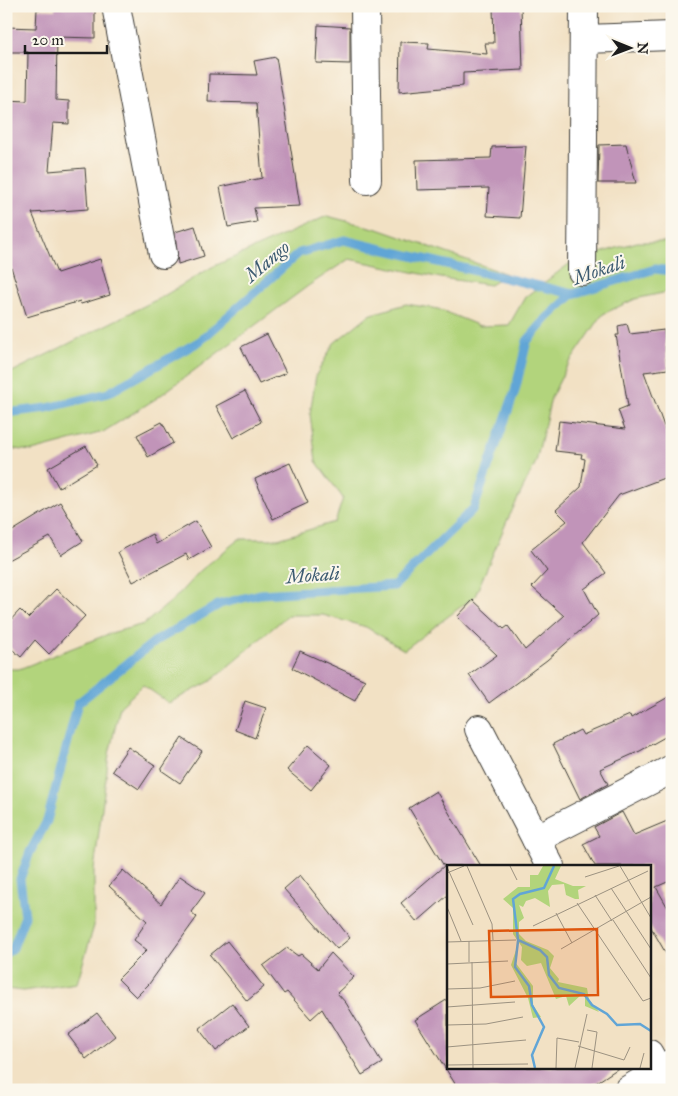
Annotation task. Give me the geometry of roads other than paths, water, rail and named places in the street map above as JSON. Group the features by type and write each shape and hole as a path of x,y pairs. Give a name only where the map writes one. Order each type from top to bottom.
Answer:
{"street":[{"path":"116,6 163,254"},
{"path":"365,6 368,180"},
{"path":"582,271 584,6"},
{"path":"585,39 672,36"},
{"path":"479,729 549,865"},
{"path":"536,839 672,769"},
{"path":"628,1090 662,1070"}],"waterway":[{"name":"Mango","path":"6,413 47,408 108,393 200,341 299,253 344,240 573,294"},
{"name":"Mokali","path":"6,953 13,948 25,916 20,879 30,852 47,821 78,703 154,642 220,604 260,594 394,586 474,508 515,391 527,341 547,318 573,294 655,269 672,271"}]}
